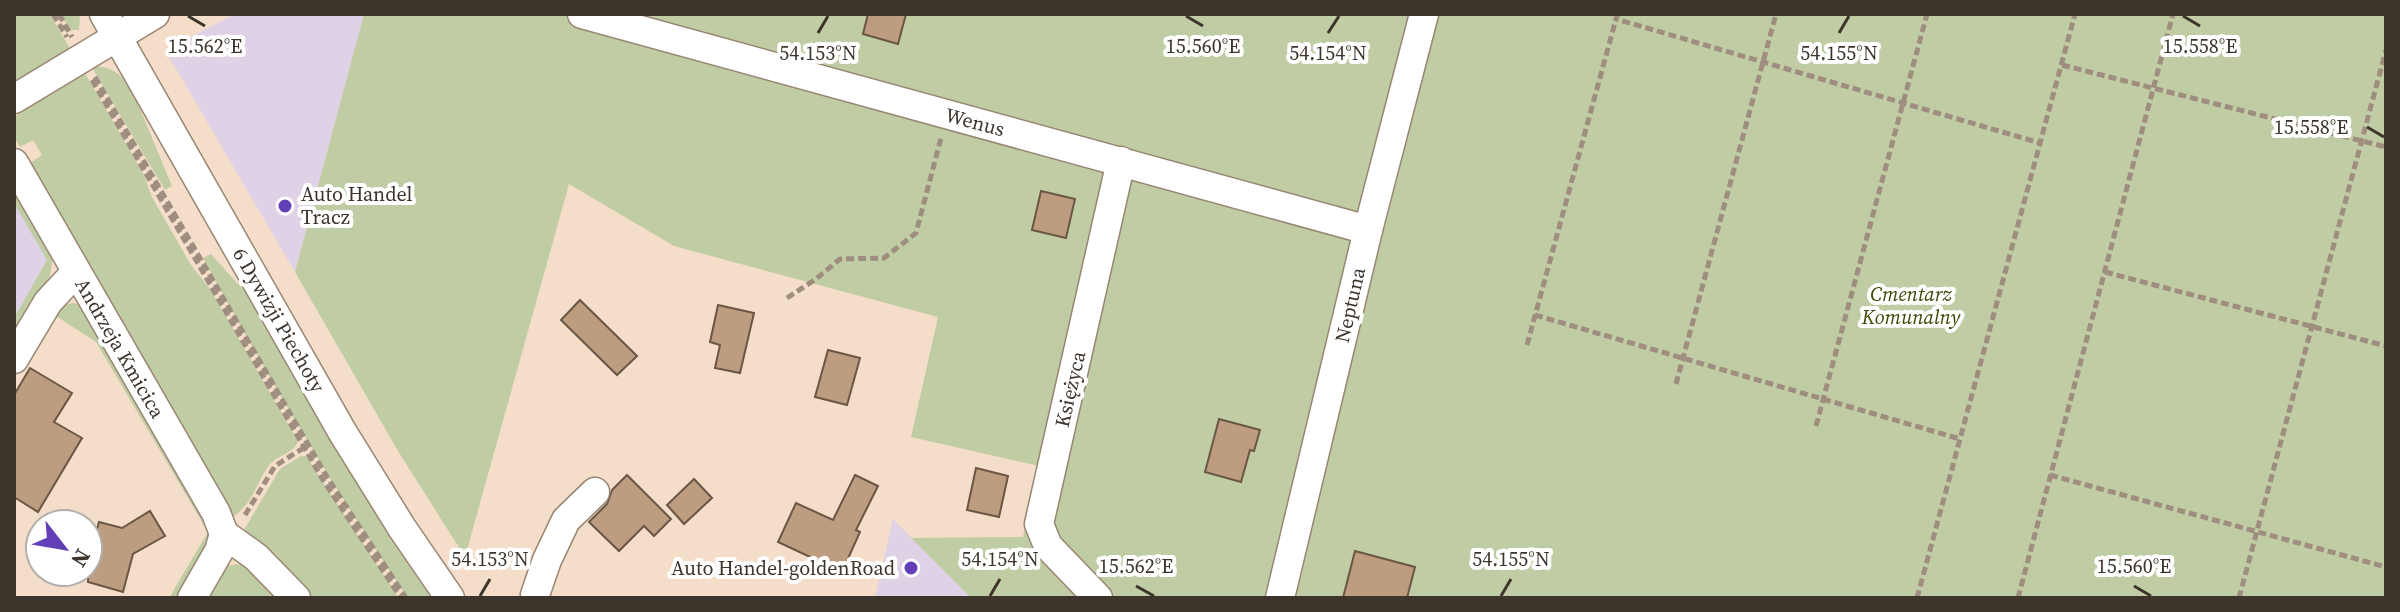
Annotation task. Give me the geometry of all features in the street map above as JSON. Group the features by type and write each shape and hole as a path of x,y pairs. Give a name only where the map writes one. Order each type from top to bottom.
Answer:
{"street":[{"path":"14,99 81,58 110,25 155,14"},
{"name":"Wenus","path":"582,14 1368,230"},
{"name":"Neptuna","path":"1280,598 1368,230 1424,14"},
{"name":"6 Dywizji Piechoty","path":"110,25 343,433 450,598"},
{"name":"Księżyca","path":"1098,598 1048,546 1039,524 1121,161"},
{"name":"Andrzeja Kmicica","path":"14,163 216,513 224,534"},
{"path":"14,359 48,302 76,272"},
{"path":"535,595 566,520 595,492"},
{"path":"192,598 219,551 224,534 256,557 296,598"}],"path":[{"path":"56,14 68,31"},
{"path":"56,14 334,498 403,598"},
{"path":"1676,384 1776,14"},
{"path":"1816,426 1927,14"},
{"path":"1917,598 2075,14"},
{"path":"2018,598 2173,14"},
{"path":"1527,345 1617,17 2040,143"},
{"path":"2239,598 2386,50"},
{"path":"2062,65 2386,147"},
{"path":"787,298 840,259 884,258 916,233 948,114"},
{"path":"2105,272 2386,346"},
{"path":"1535,315 1960,439"},
{"path":"224,534 239,525 275,466 306,446"},
{"path":"2050,475 2386,567"}],"shaded area":[{"name":"Auto Handel Tracz","path":"235,14 364,14 295,272 165,50"},
{"path":"14,203 48,260 14,318"},
{"name":"Auto Handel-goldenRoad","path":"893,519 971,598 875,598"}],"green space":[{"path":"14,14 50,14 70,49 14,87"},
{"path":"61,14 80,14 79,30 70,30"},
{"name":"Cmentarz Komunalny","path":"364,14 2386,14 2386,598 971,598 911,538 1023,537 1039,466 911,437 938,317 674,246 569,184 465,557 398,451 295,272"},
{"path":"91,66 116,73 133,92 172,186 165,190"},
{"path":"83,70 143,173 152,197 191,265 210,289 298,441 293,449 269,465 249,500 232,517 29,164 42,155 33,140 20,147 14,137 14,118 18,114"},
{"path":"14,183 53,256 50,277 14,340 14,318 47,260 14,203"},
{"path":"211,254 254,302 434,598 408,598 380,557 301,430 203,258"},
{"path":"64,305 80,305 210,522 212,538 180,598 169,598 208,532 96,342 53,314"},
{"path":"306,456 399,598 310,598 244,530 280,469"},
{"path":"245,565 281,598 204,598 224,567"}],"building":[{"path":"868,14 906,14 898,44 863,34"},
{"path":"1041,191 1075,199 1066,238 1032,230"},
{"path":"580,300 637,356 617,375 561,320"},
{"path":"718,305 754,313 740,373 715,368 720,345 710,342"},
{"path":"828,350 860,358 847,405 815,397"},
{"path":"30,368 72,393 54,422 82,438 40,508 32,508 14,497 14,395"},
{"path":"1219,419 1260,430 1254,451 1250,450 1241,482 1205,472"},
{"path":"976,468 1008,476 999,517 967,510"},
{"path":"627,475 671,519 654,536 644,526 619,551 589,522 607,504 612,490"},
{"path":"855,475 878,486 856,530 860,532 842,572 778,542 796,503 833,520"},
{"path":"694,479 712,498 684,524 667,505"},
{"path":"150,511 165,536 133,554 123,592 104,587 104,523 122,528"},
{"path":"1355,551 1415,567 1407,598 1343,598"}],"place":[{"name":"Auto Handel Tracz","path":"285,206"},
{"name":"Auto Handel-goldenRoad","path":"911,568"}]}
